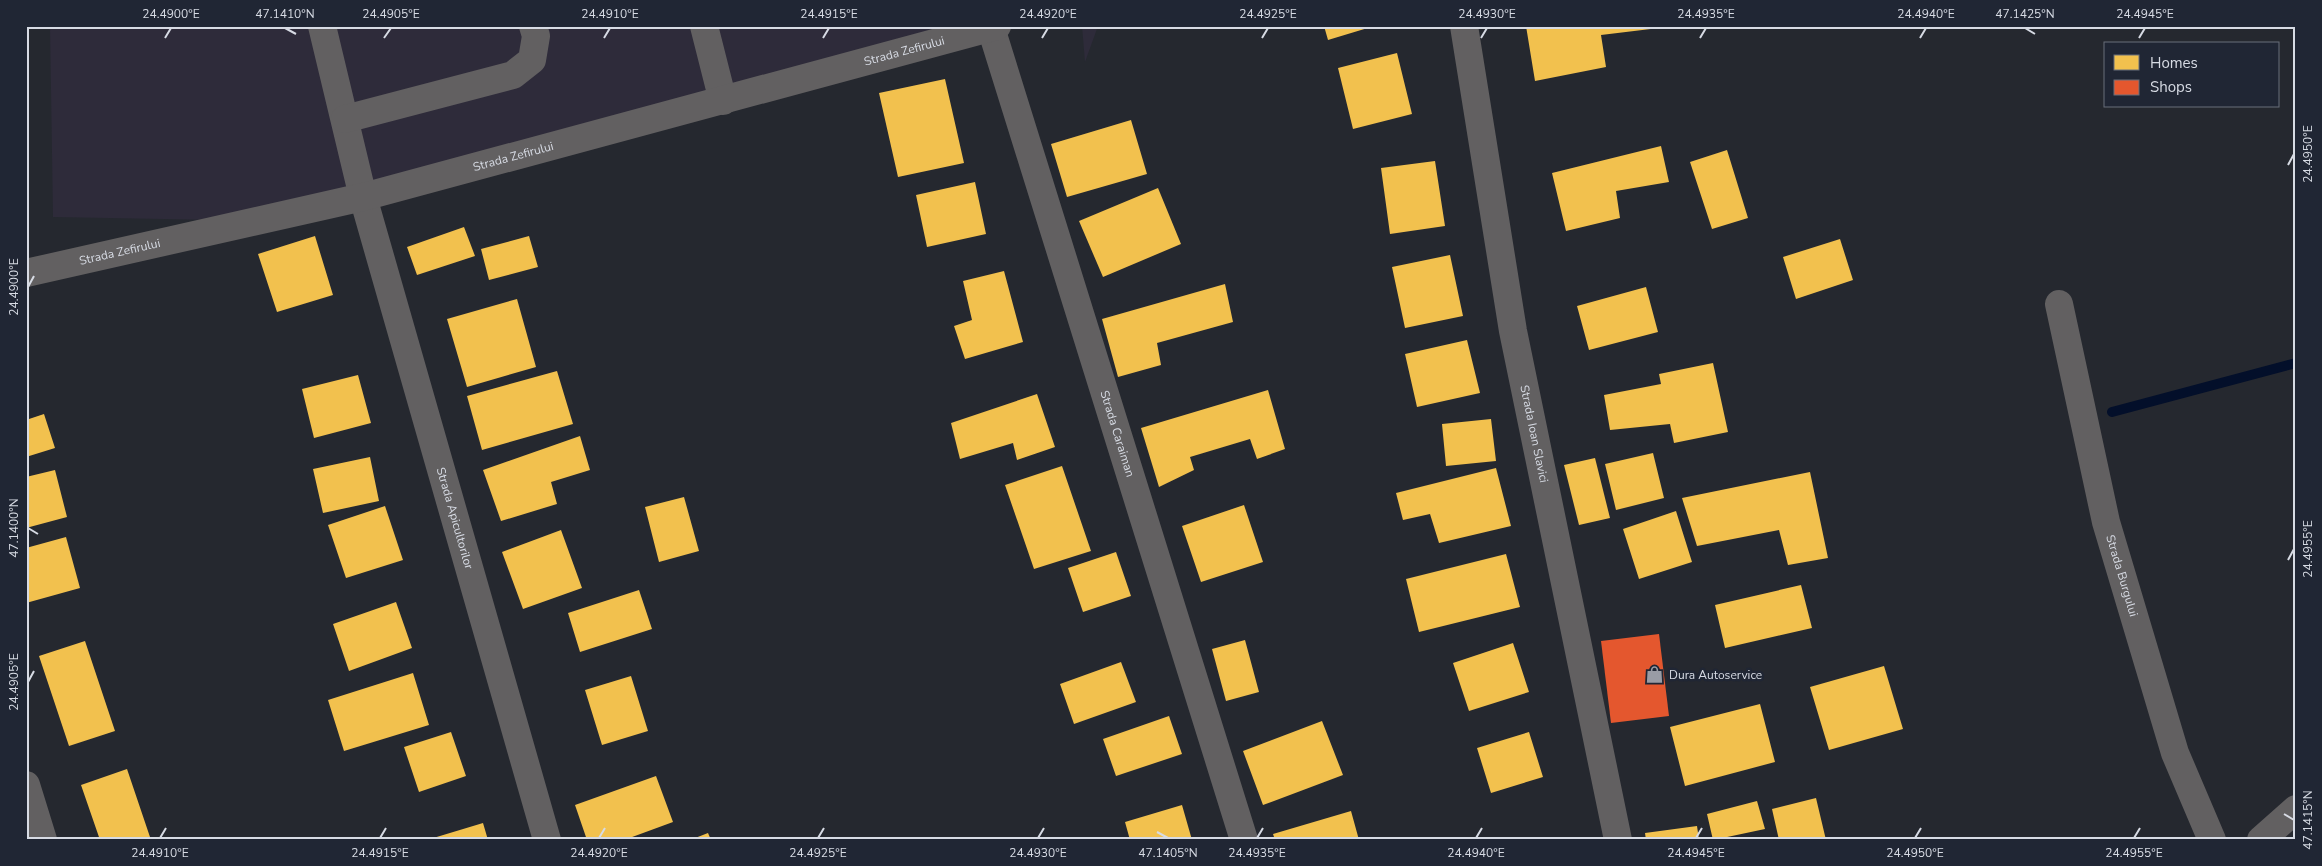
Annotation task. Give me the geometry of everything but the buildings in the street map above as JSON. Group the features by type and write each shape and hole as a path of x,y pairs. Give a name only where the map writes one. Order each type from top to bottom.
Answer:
{"street":[{"name":"Strada Apicultorilor","path":"322,26 363,197 547,840"},
{"path":"344,119 513,75 532,60 536,36 533,26"},
{"path":"704,26 723,101"},
{"name":"Strada Ioan Slavici","path":"1464,26 1513,331 1618,840"},
{"name":"Strada Zefirului","path":"26,273 363,197 994,27"},
{"name":"Strada Caraiman","path":"994,27 1244,840"},
{"name":"Strada Burgului","path":"2059,304 2106,522 2175,753 2212,840"},
{"path":"26,786 43,840"},
{"path":"2261,840 2296,809"}],"shaded area":[{"path":"50,26 997,26 218,220 53,217"},
{"path":"1082,26 1098,26 1085,62"}],"waterway":[{"path":"2112,412 2296,363"}],"place":[{"name":"Dura Autoservice","path":"1655,675"}]}
